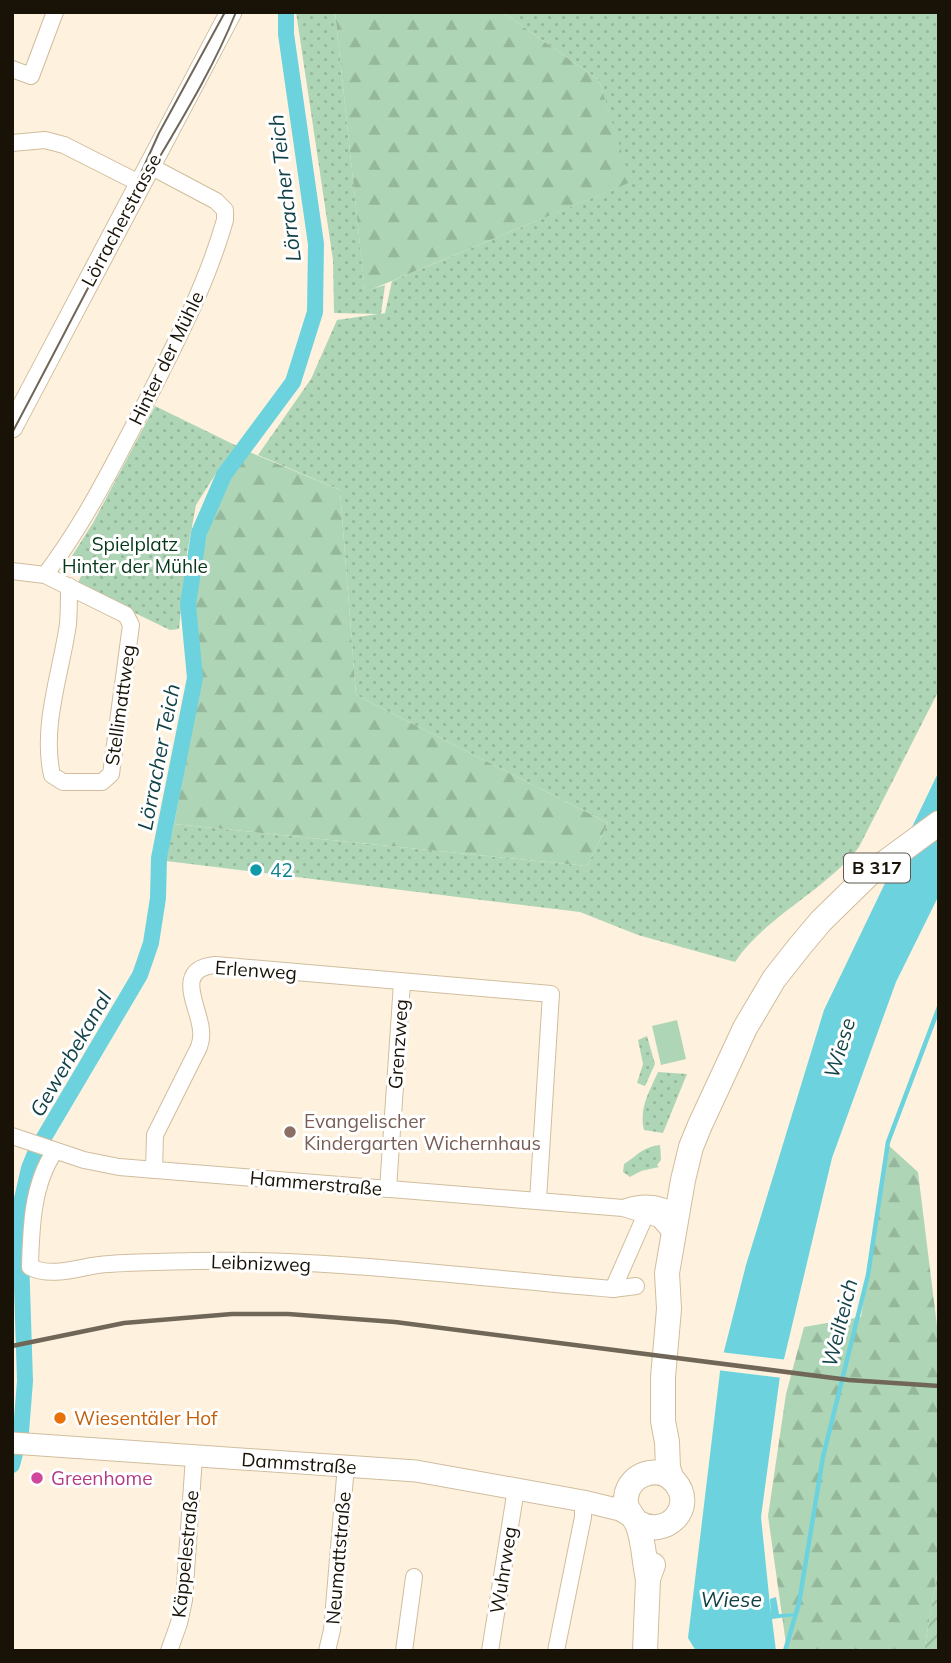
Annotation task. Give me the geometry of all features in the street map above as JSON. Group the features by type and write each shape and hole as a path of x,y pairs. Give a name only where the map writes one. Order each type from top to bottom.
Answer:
{"main road":[{"name":"Lörracherstrasse","path":"12,427 231,12"},
{"name":"B 317","path":"672,1479 668,1468 663,1421 663,1377 669,1309 682,1272 679,1228 714,1097 745,1028 774,979 821,921 868,875 939,823"},
{"name":"B 317","path":"636,1480 649,1465 663,1421"},
{"name":"Dammstraße","path":"12,1443 416,1471 583,1501 620,1510 634,1519"},
{"path":"645,1651 648,1579 660,1535 679,1512 682,1500 672,1479 658,1472 636,1480 626,1502 634,1519 648,1579"},
{"name":"Dammstraße","path":"583,1501 619,1492 636,1480"},
{"path":"634,1519 655,1528 667,1525"}],"street":[{"path":"12,69 31,76 55,12"},
{"name":"Hinter der Mühle","path":"12,143 45,141 64,145 216,201 225,210 225,220 195,303 178,340 86,515 45,575"},
{"name":"Stellimattweg","path":"12,571 45,575 69,586 127,615 131,625 111,774 102,782 63,782 52,775 49,760 50,728 68,622 69,586"},
{"name":"Erlenweg","path":"154,1170 155,1135 199,1047 201,1027 191,994 194,974 200,969 215,965 402,983"},
{"path":"402,983 551,995 538,1200"},
{"name":"Grenzweg","path":"388,1189 402,983"},
{"name":"Hammerstraße","path":"12,1136 96,1163 623,1208 679,1228"},
{"name":"Leibnizweg","path":"52,1150 39,1189 31,1229 30,1267 39,1272 104,1264 226,1261 369,1266 613,1289 636,1286"},
{"name":"Hammerstraße","path":"623,1208 638,1203 662,1205 679,1228"},
{"path":"613,1289 646,1214"},
{"name":"Käppelestraße","path":"169,1651 184,1600 194,1457"},
{"name":"Neumattstraße","path":"327,1651 332,1630 346,1465"},
{"name":"Wuhrweg","path":"490,1651 516,1489"},
{"path":"556,1651 583,1517 583,1501"},
{"path":"404,1651 414,1577"}],"green space":[{"path":"296,12 335,12 365,291 385,285 381,314 385,313 392,281 630,182 599,80 502,12 939,12 939,690 859,847 829,877 763,931 735,962 638,935 580,912 166,861 174,824 587,866 608,823 356,695 340,490 258,455 311,379 337,320 378,314 334,313 333,260"},
{"path":"335,12 502,12 599,80 631,182 365,292"},
{"name":"Spielplatz Hinter der Mühle","path":"155,406 237,446 196,505 187,553 179,629 170,630 77,585 82,574 82,563 70,559 93,523"},
{"path":"247,451 340,490 356,695 608,823 587,866 174,824 201,680 194,593 214,504"},
{"path":"677,1020 686,1059 661,1065 652,1026"},
{"path":"647,1036 655,1064 645,1086 637,1083 643,1064 638,1040"},
{"path":"658,1072 687,1074 663,1133 644,1130 643,1122 646,1100"},
{"path":"887,1144 918,1172 939,1342 939,1562 924,1651 787,1651 768,1516 786,1394 804,1327 861,1317"},
{"path":"660,1145 659,1167 630,1177 623,1172 624,1164 644,1150"},
{"path":"939,1562 939,1651 924,1651"}],"water":[{"name":"Wiese","path":"939,771 939,895 896,982 832,1158 780,1376 761,1517 771,1615 770,1599 776,1597 779,1614 797,1613 795,1616 772,1619 776,1651 696,1651 688,1638 721,1363 746,1265 824,1010"}],"pier":[{"path":"720,1352 788,1360 783,1378 717,1370"}],"waterway":[{"name":"Lörracher Teich","path":"12,1465 21,1432 25,1381 20,1225 29,1168 36,1151 140,975 151,943 158,898 159,858 195,678 188,604 199,533 224,475 293,382 315,312 316,244 286,34 286,12"},
{"name":"Weilteich","path":"785,1651 799,1603 823,1457 868,1275 888,1142 939,1007"}],"tram line":[{"path":"135,186 159,133 225,12"},
{"path":"12,433 137,196 202,83 236,12"}],"railway":[{"path":"12,1346 124,1323 232,1314 288,1314 395,1322 849,1380 939,1386"}],"place":[{"name":"42","path":"256,870"},
{"name":"Evangelischer Kindergarten Wichernhaus","path":"290,1132"},
{"name":"Wiesentäler Hof","path":"60,1418"},
{"name":"Greenhome","path":"37,1478"}],"water label":[{"name":"Gewerbekanal","path":"71,1054"}]}
